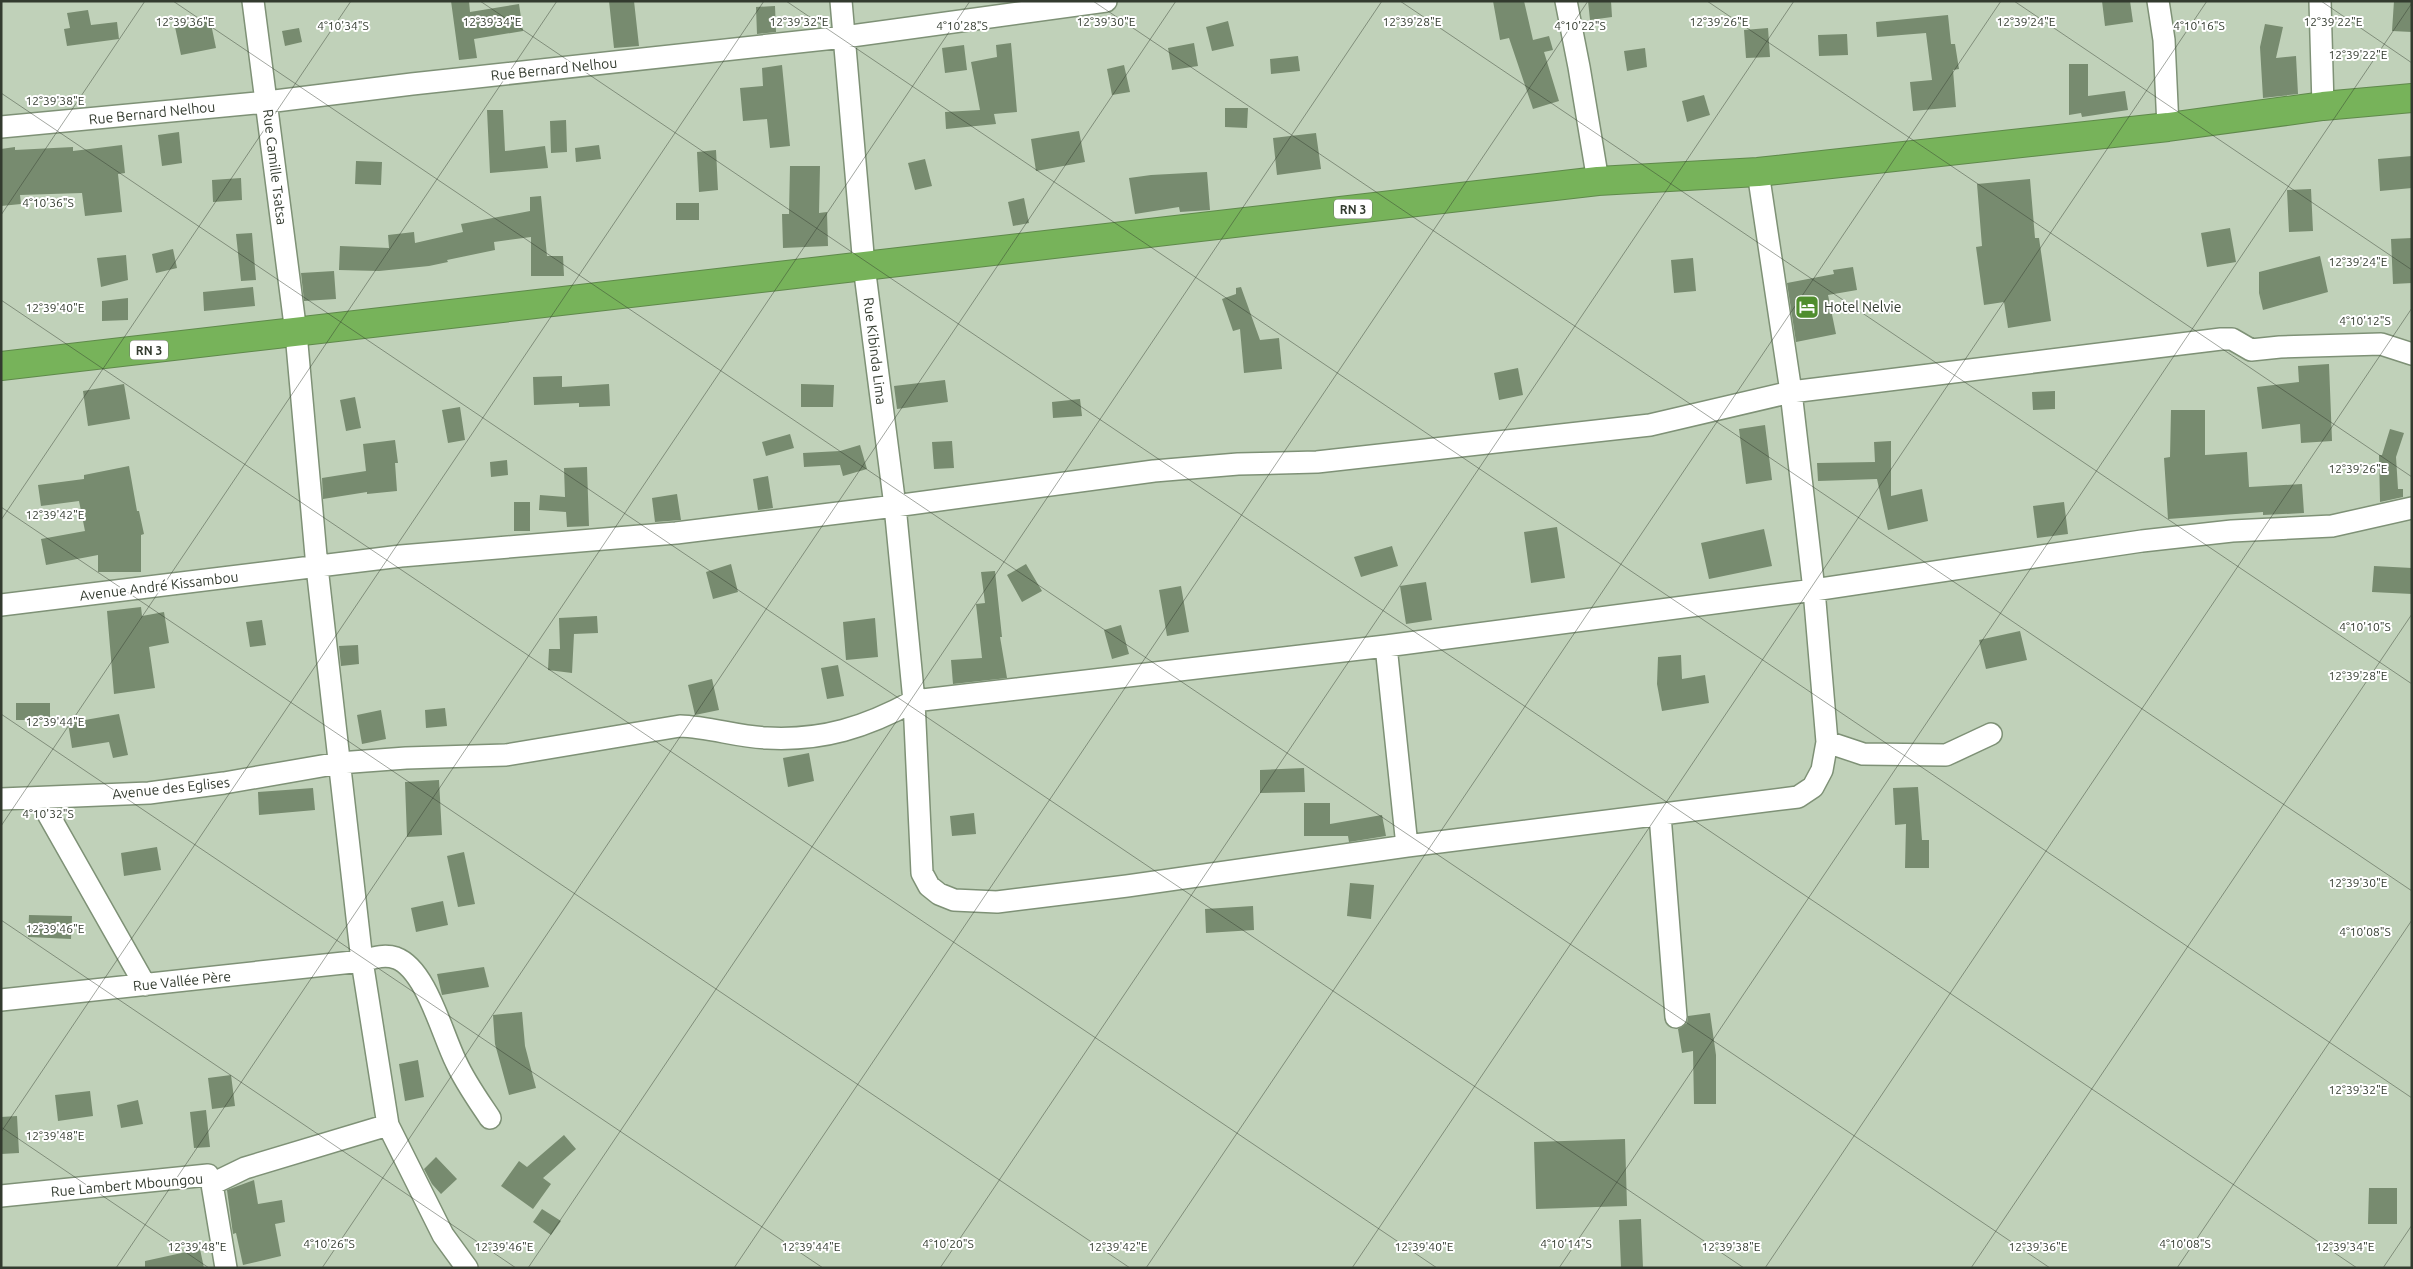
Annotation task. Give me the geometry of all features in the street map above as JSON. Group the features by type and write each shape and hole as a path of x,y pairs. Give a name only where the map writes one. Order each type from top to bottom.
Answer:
{"highway":[{"name":"RN 3","path":"1,366 296,334 1598,181 1758,172 2168,127 2323,106 2412,98"}],"street":[{"name":"Rue Camille Tsatsa","path":"253,1 296,334 317,567 362,961 388,1125 442,1235 467,1268"},
{"name":"Rue Kibinda Lima","path":"841,1 864,266 895,506 914,701 922,873 929,886 939,894 954,900 997,902 1108,889 1406,846 1798,797 1812,786 1822,770 1827,742 1814,590 1791,392 1758,172"},
{"name":"Rue Bernard Nelhou","path":"1,128 267,102 412,84 844,37 1106,1"},
{"path":"1566,1 1598,181"},
{"path":"2158,1 2164,40 2168,127"},
{"path":"2320,1 2323,106"},
{"name":"Avenue André Kissambou","path":"1,605 478,548 676,533 1154,471 1238,464 1317,462 1650,425 1791,392 2227,339 2232,339 2251,350 2280,347 2381,344 2412,354"},
{"path":"914,701 1386,646 1814,590 2142,541 2232,531 2332,526 2412,508"},
{"path":"1386,646 1406,846"},
{"name":"Avenue des Eglises","path":"1,799 150,793 224,783 339,763 506,755 680,726 705,727 768,738 815,735 853,729 878,720 914,701"},
{"path":"1827,742 1863,754 1946,755 1991,734"},
{"path":"39,798 145,985"},
{"path":"1660,815 1676,1017"},
{"name":"Rue Vallée Père","path":"1,1000 362,961 383,956 396,958 407,965 426,989 456,1063 490,1118"},
{"name":"Rue Lambert Mboungou","path":"1,1196 208,1175 212,1184 245,1168 388,1125"},
{"path":"212,1184 226,1268"}],"green space":[{"path":"1,1 2412,1 2412,1268 1,1268"}],"building":[{"path":"451,1 469,1 470,12 519,4 523,31 474,39 477,58 459,60"},
{"path":"609,1 634,1 639,46 614,48"},
{"path":"1493,1 1524,1 1533,40 1549,36 1553,50 1544,52 1559,101 1533,109 1509,38 1500,40"},
{"path":"1588,1 1611,1 1612,17 1590,20"},
{"path":"2102,1 2130,1 2133,22 2105,26"},
{"path":"2394,1 2412,1 2412,32 2392,31"},
{"path":"775,6 776,32 757,34 756,7"},
{"path":"88,10 91,25 117,22 119,39 67,46 64,29 70,28 67,13"},
{"path":"1948,15 1951,44 1955,44 1959,69 1953,70 1956,107 1913,111 1910,82 1932,80 1926,33 1877,37 1876,22"},
{"path":"210,19 216,48 181,55 175,27"},
{"path":"1228,21 1234,46 1212,51 1206,27"},
{"path":"2265,24 2283,27 2276,58 2296,56 2298,94 2263,98 2260,47"},
{"path":"299,28 302,42 285,46 282,31"},
{"path":"1768,28 1770,57 1746,58 1744,30"},
{"path":"1847,34 1848,55 1819,56 1818,35"},
{"path":"1011,43 1017,112 994,114 996,124 946,129 945,112 980,110 971,62 997,57 996,45"},
{"path":"1194,43 1198,66 1172,70 1168,48"},
{"path":"964,45 967,70 945,73 942,48"},
{"path":"1645,48 1647,67 1627,71 1624,51"},
{"path":"1298,56 1300,71 1271,74 1270,59"},
{"path":"2069,64 2088,64 2088,96 2125,91 2128,110 2082,117 2081,113 2069,115"},
{"path":"782,65 790,146 770,148 767,119 743,121 740,88 763,86 762,68"},
{"path":"1124,65 1130,92 1112,95 1107,69"},
{"path":"1704,95 1710,115 1687,122 1682,101"},
{"path":"1225,108 1248,108 1247,128 1225,127"},
{"path":"487,110 503,110 505,151 545,146 548,168 490,173"},
{"path":"566,120 567,152 551,153 550,121"},
{"path":"1079,131 1085,162 1036,171 1031,139"},
{"path":"179,132 182,163 162,166 158,135"},
{"path":"1316,133 1321,169 1277,175 1273,138"},
{"path":"122,145 125,173 118,174 122,212 85,216 82,193 20,195 21,204 1,206 1,149 15,147 15,150 73,147 73,151"},
{"path":"599,145 601,159 576,162 575,148"},
{"path":"716,150 718,190 699,192 697,152"},
{"path":"2412,156 2412,188 2380,191 2378,159"},
{"path":"925,159 932,186 915,190 908,163"},
{"path":"356,161 382,162 381,185 355,184"},
{"path":"790,166 820,166 819,213 827,212 828,246 783,248 782,214 789,214"},
{"path":"1207,172 1210,210 1180,212 1179,207 1135,214 1129,178"},
{"path":"241,178 242,200 213,202 212,180"},
{"path":"2030,179 2035,238 2039,238 2051,321 2008,328 2004,302 1984,305 1976,247 1982,246 1977,184"},
{"path":"2311,189 2313,231 2289,232 2287,190"},
{"path":"541,196 547,256 563,256 564,276 531,276 531,237 494,242 495,250 447,260 448,262 429,266 379,271 339,270 340,246 389,248 388,235 414,232 415,243 463,232 461,224 530,211 530,197"},
{"path":"1024,198 1029,223 1013,226 1008,202"},
{"path":"676,203 699,203 699,220 676,220"},
{"path":"2230,228 2236,262 2207,267 2201,233"},
{"path":"252,233 256,280 241,281 236,234"},
{"path":"2412,238 2412,283 2393,284 2391,239"},
{"path":"173,249 177,268 156,273 152,254"},
{"path":"126,255 128,280 101,287 97,258"},
{"path":"2320,256 2328,292 2263,310 2259,293 2259,272"},
{"path":"1693,258 1696,291 1674,293 1671,260"},
{"path":"1853,267 1857,290 1828,295 1836,334 1796,342 1787,283 1834,274 1833,270"},
{"path":"334,271 336,299 304,301 301,273"},
{"path":"253,287 255,306 204,311 203,292"},
{"path":"1241,287 1260,340 1279,338 1282,369 1244,373 1240,329 1233,331 1222,299 1236,294 1236,288"},
{"path":"128,298 128,320 102,321 102,301"},
{"path":"2329,364 2332,441 2301,443 2300,424 2262,429 2257,387 2299,382 2298,366"},
{"path":"1518,368 1523,395 1499,400 1494,373"},
{"path":"562,376 562,387 609,384 610,406 579,407 579,403 534,405 533,377"},
{"path":"945,380 948,402 897,409 894,386"},
{"path":"124,384 130,419 88,426 83,391"},
{"path":"801,384 834,385 833,407 801,407"},
{"path":"2055,391 2055,409 2033,410 2032,392"},
{"path":"355,397 361,428 346,431 340,400"},
{"path":"1080,399 1082,416 1053,418 1052,402"},
{"path":"460,407 465,440 448,443 442,410"},
{"path":"2171,410 2205,410 2205,455 2247,452 2249,487 2302,484 2304,513 2263,515 2263,512 2168,519 2164,458 2170,457"},
{"path":"1765,425 1772,480 1746,484 1739,429"},
{"path":"2390,429 2404,433 2396,457 2398,489 2403,489 2403,497 2380,502 2379,455 2382,455"},
{"path":"790,434 794,448 766,456 762,442"},
{"path":"395,440 398,463 395,463 397,491 367,494 367,492 323,499 322,478 366,471 363,444"},
{"path":"952,441 954,468 934,469 932,442"},
{"path":"1891,441 1891,496 1922,489 1928,521 1888,530 1877,479 1818,481 1817,463 1875,462 1874,442"},
{"path":"860,445 867,469 843,476 840,465 804,467 803,453 840,451"},
{"path":"507,460 508,475 491,477 490,462"},
{"path":"129,466 137,511 139,511 144,534 141,535 141,572 98,572 98,555 46,565 41,539 85,531 79,501 41,506 38,485 84,479 84,475"},
{"path":"587,467 589,526 567,527 566,512 539,510 540,495 565,497 564,468"},
{"path":"768,476 773,508 758,510 753,479"},
{"path":"677,494 681,520 655,522 652,498"},
{"path":"514,502 530,502 530,531 514,531"},
{"path":"2064,502 2068,534 2037,538 2033,506"},
{"path":"1557,527 1565,578 1531,583 1524,532"},
{"path":"1764,529 1772,566 1709,579 1701,543"},
{"path":"1392,546 1398,566 1361,577 1354,557"},
{"path":"731,564 738,592 713,599 706,572"},
{"path":"1026,564 1042,591 1022,602 1007,575"},
{"path":"2374,566 2412,568 2412,594 2372,592"},
{"path":"995,571 1002,637 1000,637 1007,678 953,684 951,660 982,658 976,604 985,603 981,572"},
{"path":"1426,582 1432,620 1406,624 1400,586"},
{"path":"1181,586 1189,632 1167,636 1159,590"},
{"path":"141,607 142,616 164,612 169,643 149,647 155,688 114,694 107,611"},
{"path":"597,616 598,633 574,634 572,673 548,670 549,649 560,649 559,618"},
{"path":"875,618 878,657 846,660 843,622"},
{"path":"262,620 266,645 250,647 246,622"},
{"path":"1121,625 1129,654 1112,659 1104,630"},
{"path":"2020,631 2027,660 1986,669 1979,640"},
{"path":"358,645 359,664 341,666 339,646"},
{"path":"1681,655 1682,679 1705,675 1709,703 1662,711 1657,684 1658,657"},
{"path":"838,665 844,696 827,699 821,668"},
{"path":"712,679 719,710 695,715 688,685"},
{"path":"16,703 50,703 50,720 16,720"},
{"path":"445,708 447,726 426,728 425,710"},
{"path":"381,710 386,739 362,744 357,715"},
{"path":"119,714 128,755 113,758 109,742 72,748 68,723"},
{"path":"809,753 814,781 788,787 783,758"},
{"path":"1304,768 1305,792 1260,793 1260,770"},
{"path":"439,780 442,835 407,837 405,782"},
{"path":"1918,787 1922,840 1929,840 1929,868 1905,868 1906,824 1895,825 1893,788"},
{"path":"313,788 315,810 259,815 258,792"},
{"path":"1304,803 1330,803 1330,824 1382,815 1386,836 1349,842 1348,836 1304,836"},
{"path":"974,813 976,834 952,836 950,816"},
{"path":"157,847 161,870 124,876 121,853"},
{"path":"464,852 475,904 458,907 447,856"},
{"path":"1350,883 1374,885 1371,919 1347,916"},
{"path":"443,901 448,925 416,932 411,908"},
{"path":"1253,906 1254,930 1206,933 1205,909"},
{"path":"29,915 72,916 71,939 28,937"},
{"path":"484,967 489,987 442,995 437,974"},
{"path":"522,1012 525,1046 536,1088 509,1095 495,1044 493,1015"},
{"path":"1710,1013 1716,1055 1716,1104 1694,1104 1693,1051 1682,1053 1678,1029 1687,1023 1688,1016"},
{"path":"418,1060 424,1097 405,1101 399,1064"},
{"path":"231,1075 235,1106 212,1109 208,1078"},
{"path":"90,1091 93,1116 58,1121 55,1095"},
{"path":"138,1100 143,1124 121,1128 117,1105"},
{"path":"206,1110 210,1147 194,1148 190,1112"},
{"path":"17,1116 19,1153 1,1154 1,1117"},
{"path":"564,1135 576,1149 543,1178 551,1184 533,1209 501,1186 519,1161 527,1167"},
{"path":"1625,1139 1627,1206 1536,1209 1534,1142"},
{"path":"436,1157 457,1179 441,1194 432,1184 424,1169"},
{"path":"254,1180 258,1204 282,1200 285,1222 275,1224 281,1256 243,1265 236,1233 233,1234 227,1190"},
{"path":"2369,1188 2397,1188 2397,1224 2368,1224"},
{"path":"542,1209 561,1221 551,1235 533,1222"},
{"path":"1641,1219 1643,1268 1621,1268 1619,1220"},
{"path":"200,1249 204,1268 145,1268 145,1261"}],"place":[{"name":"Hotel Nelvie","path":"1807,307"}]}
